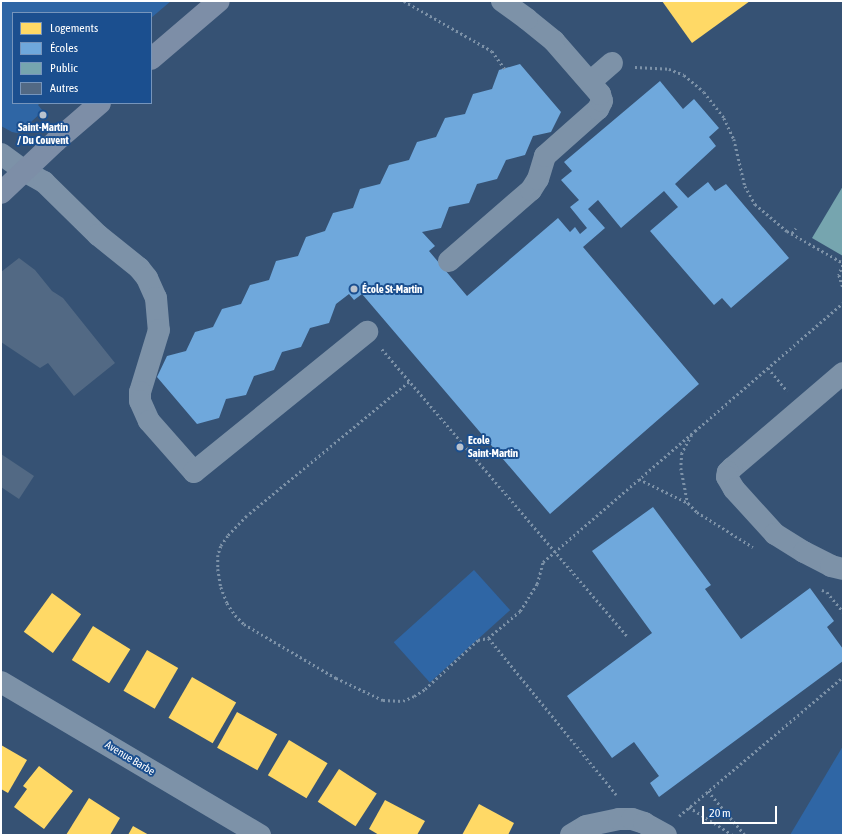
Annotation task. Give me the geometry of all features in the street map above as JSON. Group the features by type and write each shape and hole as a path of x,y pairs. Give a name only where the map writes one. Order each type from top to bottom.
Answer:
{"main road":[{"path":"152,58 219,1"},
{"path":"1,193 99,104"}],"street":[{"path":"449,260 531,190 538,179 545,156 598,109 601,104 601,97 590,82 554,41 527,18 502,1"},
{"path":"590,82 612,63"},
{"path":"1,154 24,171 44,182 98,235 139,268 147,278 156,298 159,330 140,392 140,401 148,421 194,472 367,332"},
{"path":"843,373 732,468 728,472 727,477 734,489 775,534 804,552 831,566 843,569"},
{"name":"Avenue Barbe","path":"1,682 260,835"},
{"path":"571,835 586,826 619,819 632,819 644,823 666,835"}],"path":[{"path":"404,1 492,51 505,68"},
{"path":"642,68 669,69 684,75 704,92 724,118 734,139 745,186 755,204 769,217 792,233 843,264 839,275 843,287"},
{"path":"792,233 796,228"},
{"path":"768,368 801,409"},
{"path":"398,369 627,636"},
{"path":"409,382 247,516 228,536 221,546 218,555 218,570 221,587 227,602 235,615 244,624 336,678 369,695 388,701 403,701 425,689 478,640 488,638 520,611 537,584 543,562 696,430"},
{"path":"639,479 688,503"},
{"path":"488,638 621,801"},
{"path":"678,817 843,677"},
{"path":"708,791 745,835"},
{"path":"689,807 733,835"}],"shaded area":[{"path":"1,1 171,1 152,17 152,12 12,12 12,104 39,104 38,105 43,111 20,132 12,132 1,126"},
{"path":"474,570 510,610 430,682 394,642"},
{"path":"843,746 843,835 790,835"}],"building: Logements":[{"path":"662,1 750,1 692,43"},
{"path":"52,593 81,614 53,653 24,632"},
{"path":"93,626 130,649 109,683 72,660"},
{"path":"147,650 178,668 155,709 124,691"},
{"path":"192,677 236,702 213,743 168,718"},
{"path":"237,712 277,734 257,770 217,748"},
{"path":"289,740 328,763 306,798 268,775"},
{"path":"1,745 27,760 8,793 1,789"},
{"path":"39,766 73,791 44,829 14,807 27,789 23,786"},
{"path":"339,769 377,794 355,826 318,802"},
{"path":"89,798 120,818 110,835 66,835"},
{"path":"385,800 425,821 417,835 379,835 369,829"},
{"path":"479,804 514,823 508,835 462,835"},
{"path":"133,826 149,835 128,835"}],"building: Écoles":[{"name":"École St-Martin","path":"520,64 561,112 551,132 533,136 525,155 506,160 497,179 477,184 469,203 449,207 441,228 422,232 435,246 429,251 467,296 558,218 570,232 575,227 580,234 587,228 570,207 579,200 561,180 572,171 564,162 660,81 683,109 694,99 719,128 709,137 716,146 675,184 688,198 708,182 715,191 726,184 789,258 731,308 722,298 714,305 650,231 678,207 664,191 621,228 598,200 588,209 605,228 583,247 699,384 550,514 362,294 354,300 349,294 336,304 329,323 310,328 301,347 282,352 274,370 254,376 246,395 226,399 219,418 197,424 157,377 167,356 186,351 195,332 213,327 222,309 241,304 250,285 269,280 276,261 298,256 306,237 325,231 333,213 353,208 360,189 380,184 389,165 409,160 417,142 436,137 445,118 465,114 473,94 492,89 499,70"},
{"path":"653,507 711,585 705,589 741,639 810,588 834,621 827,627 843,649 843,661 659,797 650,783 659,776 634,742 612,758 567,696 652,633 592,551"}],"building: Public":[{"path":"843,186 843,256 812,238"}],"building: Autres":[{"path":"19,258 35,270 52,291 63,298 115,363 74,396 48,363 40,368 1,342 1,272"},
{"path":"1,454 34,476 19,499 1,487"}],"place":[{"name":"Saint-Martin / Du Couvent","path":"43,115"},
{"name":"École St-Martin","path":"354,289"},
{"name":"Ecole Saint-Martin","path":"460,447"}]}
